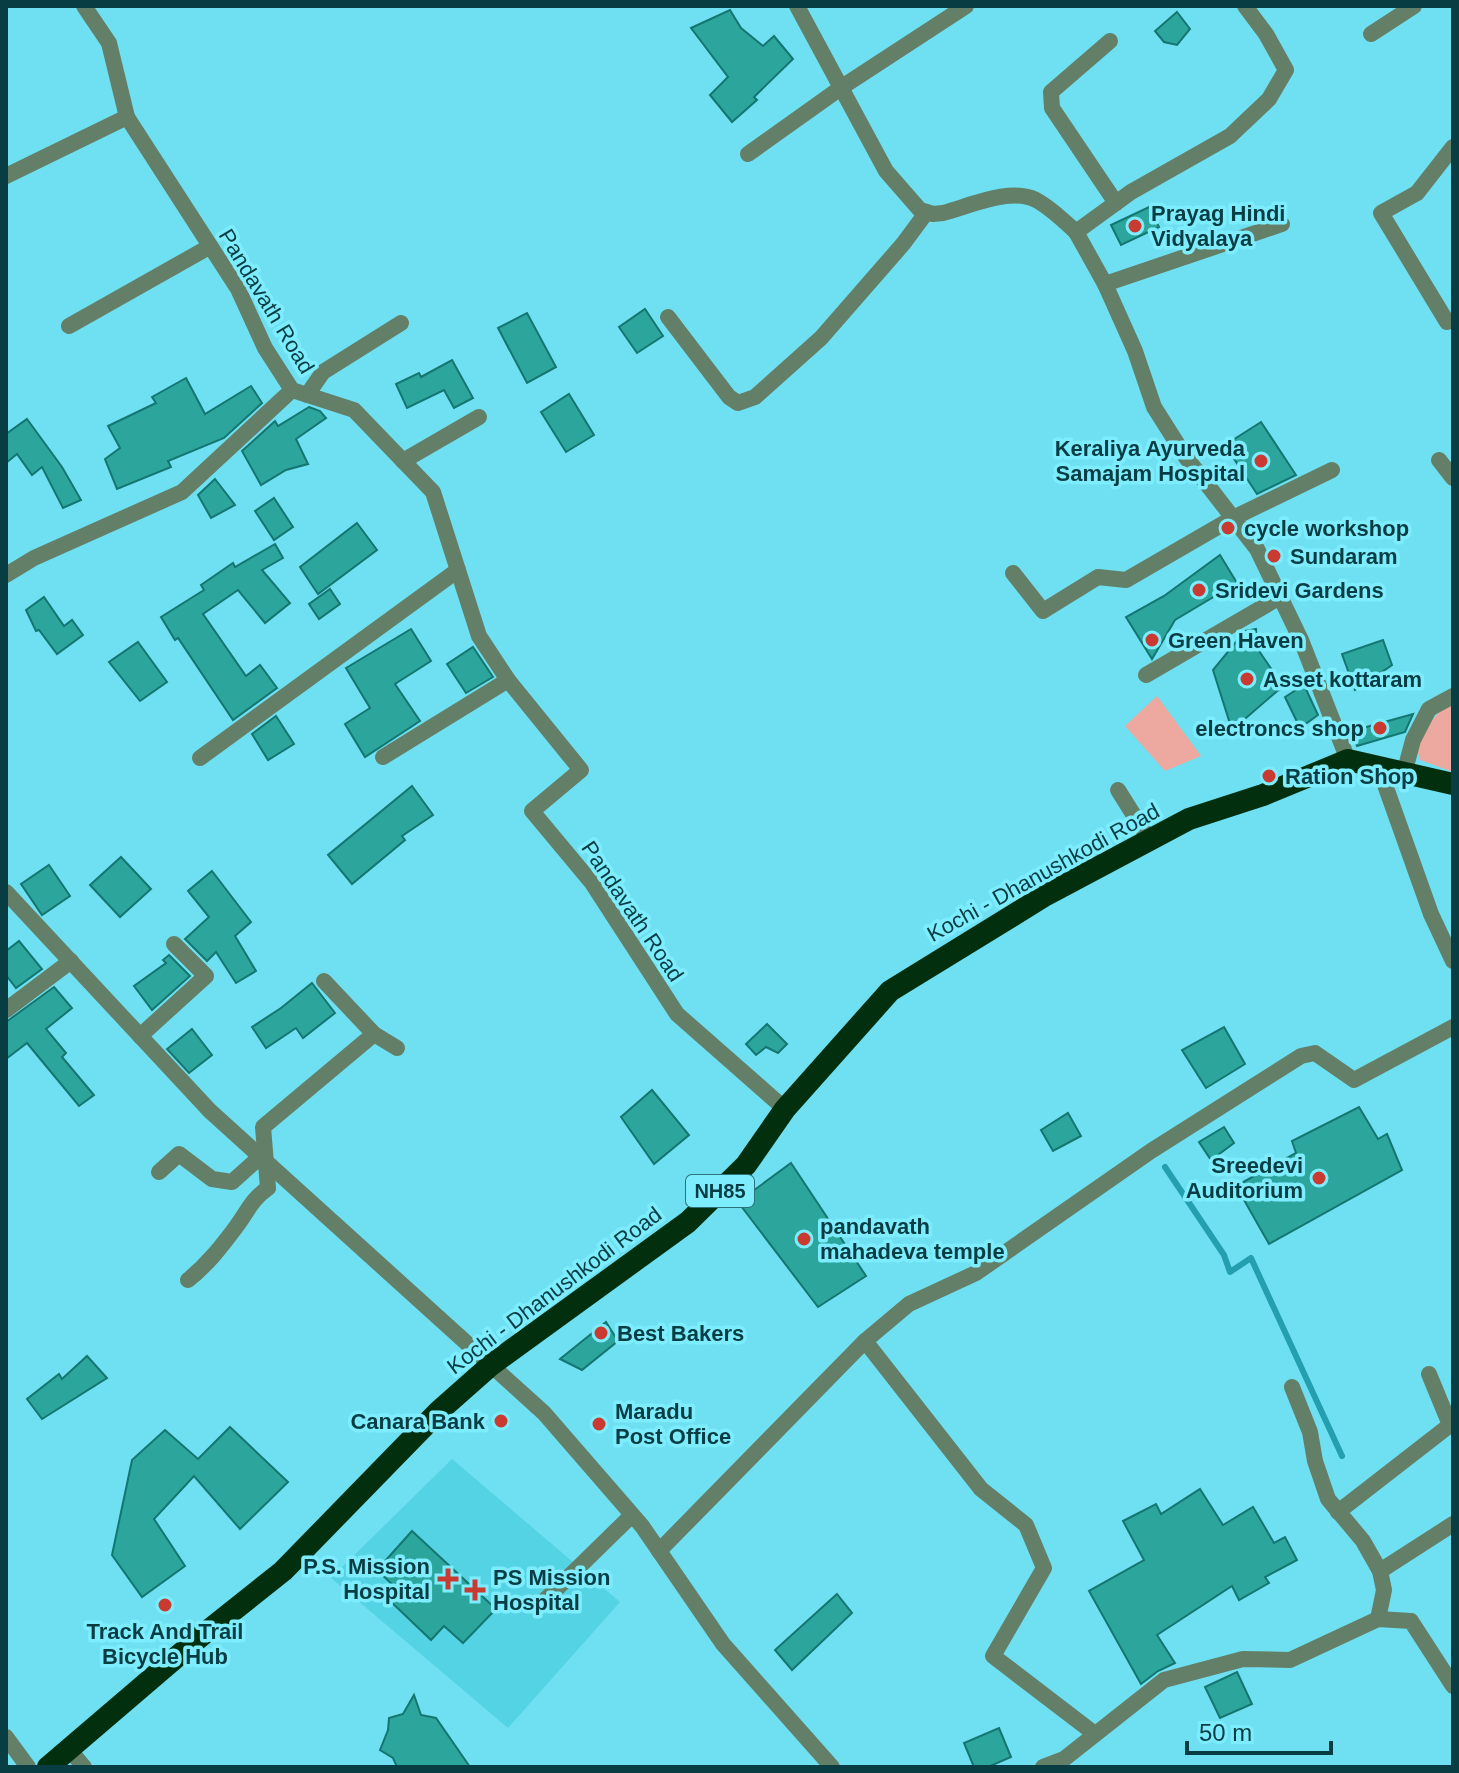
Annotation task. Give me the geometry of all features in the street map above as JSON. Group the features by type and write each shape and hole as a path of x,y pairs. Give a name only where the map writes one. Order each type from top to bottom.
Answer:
{"highway":[{"path":"1348,760 1453,784"},
{"name":"Kochi - Dhanushkodi Road","path":"48,1767 200,1637 283,1571 439,1411 491,1365 688,1222 746,1165 785,1109 890,991 1046,895 1189,819 1263,795 1348,760"}],"street":[{"name":"Pandavath Road","path":"84,6 109,43 127,117 238,289 265,348 300,392 354,410 433,492 479,636 508,680 581,770 532,811 592,883 677,1014 785,1109"},
{"path":"797,6 878,159 920,210 943,213 1006,197 1026,196 1045,206 1076,232 1105,284 1135,351 1154,407 1185,456 1257,549 1301,640 1348,760"},
{"path":"748,154 842,87 966,6"},
{"path":"1076,232 1116,203 1230,136 1269,99 1286,70 1266,34 1245,6"},
{"path":"1371,34 1414,6"},
{"path":"1110,41 1051,92 1052,108 1116,203"},
{"path":"6,176 127,117"},
{"path":"1447,322 1381,213 1417,193 1453,147"},
{"path":"668,317 729,397 743,403 755,397 821,338 926,213"},
{"path":"1105,284 1282,224"},
{"path":"69,326 209,247"},
{"path":"6,575 34,558 182,492 323,372 401,323"},
{"path":"403,461 479,417"},
{"path":"1439,460 1453,478"},
{"path":"1013,573 1043,611 1098,577 1126,580 1233,518 1332,470"},
{"path":"200,758 458,570"},
{"path":"1146,675 1280,597"},
{"path":"383,757 508,680"},
{"path":"1404,774 1413,740 1429,709 1453,696"},
{"path":"1379,768 1431,914 1453,961"},
{"path":"1118,790 1150,841"},
{"path":"6,892 210,1111 544,1413 659,1551 723,1644 832,1767"},
{"path":"140,1036 206,976 174,944"},
{"path":"6,1010 71,961"},
{"path":"324,981 374,1034 397,1048"},
{"path":"659,1551 865,1341 909,1304 976,1273 1151,1151 1301,1056 1315,1053 1354,1080 1453,1027"},
{"path":"188,1280 207,1265 239,1224 254,1198 268,1188 263,1160 263,1127 374,1034"},
{"path":"159,1172 179,1154 212,1179 232,1182 263,1160"},
{"path":"865,1341 981,1489 1026,1525 1044,1568 993,1656 1095,1734"},
{"path":"1338,1512 1450,1425 1429,1374"},
{"path":"1292,1387 1310,1432 1322,1485 1338,1512 1363,1541 1380,1571 1384,1590 1378,1619"},
{"path":"541,1604 631,1516"},
{"path":"1380,1571 1453,1524"},
{"path":"1043,1767 1064,1759 1164,1680 1243,1659 1290,1660 1378,1619 1411,1621 1453,1686"},
{"path":"6,1737 28,1767"},
{"path":"69,1749 84,1767"}],"shaded area":[{"path":"1157,696 1201,756 1165,771 1125,726"},
{"path":"1453,703 1453,772 1420,760 1417,749 1430,722"},
{"name":"PS Mission Hospital","path":"452,1459 620,1602 508,1728 331,1578"}],"building":[{"path":"730,10 741,28 763,46 774,36 793,59 754,97 757,100 732,122 710,95 728,77 691,28"},
{"path":"1177,12 1190,29 1177,45 1164,42 1155,31"},
{"name":"Prayag Hindi Vidyalaya","path":"1149,207 1159,227 1121,245 1111,225"},
{"path":"645,309 663,336 637,353 619,327"},
{"path":"527,313 556,367 527,383 498,328"},
{"path":"452,360 473,398 454,408 444,390 407,408 396,384 419,373 421,377"},
{"path":"186,378 205,414 251,386 262,403 224,438 168,461 171,467 117,489 105,459 120,448 108,426 156,403 152,397"},
{"path":"569,394 594,435 566,452 541,412"},
{"path":"309,407 320,411 326,418 296,439 308,464 286,470 261,485 242,451 275,421 278,426"},
{"path":"27,419 62,467 81,500 63,508 42,467 32,475 17,454 6,463 6,434"},
{"name":"Keraliya Ayurveda Samajam Hospital","path":"1261,422 1296,475 1257,494 1225,445"},
{"path":"215,479 235,505 211,518 198,495"},
{"path":"274,498 293,527 274,540 255,511"},
{"path":"357,523 377,550 318,594 300,567"},
{"path":"275,544 283,558 262,570 290,603 265,623 238,590 203,614 246,676 260,665 277,688 233,720 161,617 204,590 201,585 233,563 235,567"},
{"path":"1220,555 1237,583 1175,620 1152,659 1126,617 1164,596"},
{"path":"330,589 340,604 319,619 309,604"},
{"path":"44,597 64,626 72,620 83,635 57,654 39,630 36,631 26,610"},
{"path":"411,629 431,661 395,684 420,721 365,757 345,724 370,708 346,668"},
{"name":"Asset kottaram","path":"1256,629 1257,648 1283,686 1232,730 1213,670 1245,631"},
{"path":"1383,640 1392,665 1355,690 1342,654"},
{"path":"138,642 167,682 140,701 109,662"},
{"path":"473,647 493,677 466,693 447,664"},
{"path":"1304,685 1318,715 1300,728 1285,697"},
{"path":"1413,714 1405,732 1357,746 1352,731"},
{"path":"276,716 294,744 268,760 252,734"},
{"path":"412,786 433,815 402,836 405,840 352,884 328,855"},
{"path":"121,857 151,889 120,917 90,885"},
{"path":"49,865 70,896 42,915 21,884"},
{"path":"212,871 251,922 235,936 256,971 236,983 216,952 207,961 185,939 209,917 188,891"},
{"path":"19,941 42,969 16,988 6,975 6,951"},
{"path":"169,955 190,976 152,1010 134,986 166,963 163,960"},
{"path":"312,983 335,1013 303,1038 296,1028 266,1048 252,1027"},
{"path":"54,987 72,1008 46,1029 66,1053 62,1057 94,1095 79,1106 27,1043 6,1059 6,1022"},
{"path":"767,1024 787,1044 778,1053 766,1047 756,1055 746,1044"},
{"path":"1224,1027 1245,1064 1206,1088 1182,1050"},
{"path":"192,1029 212,1055 189,1073 167,1049"},
{"path":"652,1090 689,1135 654,1164 621,1117"},
{"name":"Sreedevi Auditorium","path":"1359,1107 1378,1139 1387,1134 1402,1170 1269,1244 1236,1186 1296,1153 1292,1141"},
{"path":"1068,1113 1081,1136 1053,1151 1041,1130"},
{"path":"1224,1127 1234,1143 1211,1160 1199,1142"},
{"name":"pandavath mahadeva temple","path":"791,1163 866,1276 818,1307 738,1202"},
{"path":"606,1322 618,1341 582,1370 560,1359"},
{"path":"87,1356 107,1378 42,1419 27,1399 59,1374 62,1379"},
{"path":"230,1427 288,1482 240,1529 194,1476 154,1519 185,1566 142,1597 112,1555 132,1460 165,1430 198,1459"},
{"path":"1200,1489 1223,1525 1253,1507 1274,1543 1285,1537 1297,1560 1265,1577 1269,1583 1239,1600 1232,1586 1157,1635 1175,1663 1141,1684 1089,1591 1144,1560 1123,1521 1156,1504 1161,1514"},
{"path":"412,1531 496,1609 463,1643 444,1626 431,1640 388,1599 397,1589 377,1570"},
{"path":"837,1594 852,1613 792,1670 775,1650"},
{"path":"1237,1672 1252,1704 1220,1718 1205,1687"},
{"path":"414,1695 421,1715 436,1718 470,1767 397,1767 393,1758 380,1750 389,1718 403,1714"},
{"path":"999,1728 1011,1757 988,1767 974,1767 964,1743"}],"waterway":[{"path":"1165,1167 1224,1255 1230,1272 1251,1258 1342,1456"}],"place":[{"name":"Prayag Hindi Vidyalaya","path":"1135,226"},
{"name":"Keraliya Ayurveda Samajam Hospital","path":"1261,461"},
{"name":"cycle workshop","path":"1228,528"},
{"name":"Sundaram","path":"1274,556"},
{"name":"Sridevi Gardens","path":"1199,590"},
{"name":"Green Haven","path":"1152,640"},
{"name":"Asset kottaram","path":"1247,679"},
{"name":"electroncs shop","path":"1380,728"},
{"name":"Ration Shop","path":"1269,776"},
{"name":"Sreedevi Auditorium","path":"1319,1178"},
{"name":"pandavath mahadeva temple","path":"804,1239"},
{"name":"Best Bakers","path":"601,1333"},
{"name":"Canara Bank","path":"501,1421"},
{"name":"Maradu Post Office","path":"599,1424"},
{"name":"P.S. Mission Hospital","path":"448,1579"},
{"name":"PS Mission Hospital","path":"475,1590"},
{"name":"Track And Trail Bicycle Hub","path":"165,1605"}]}
